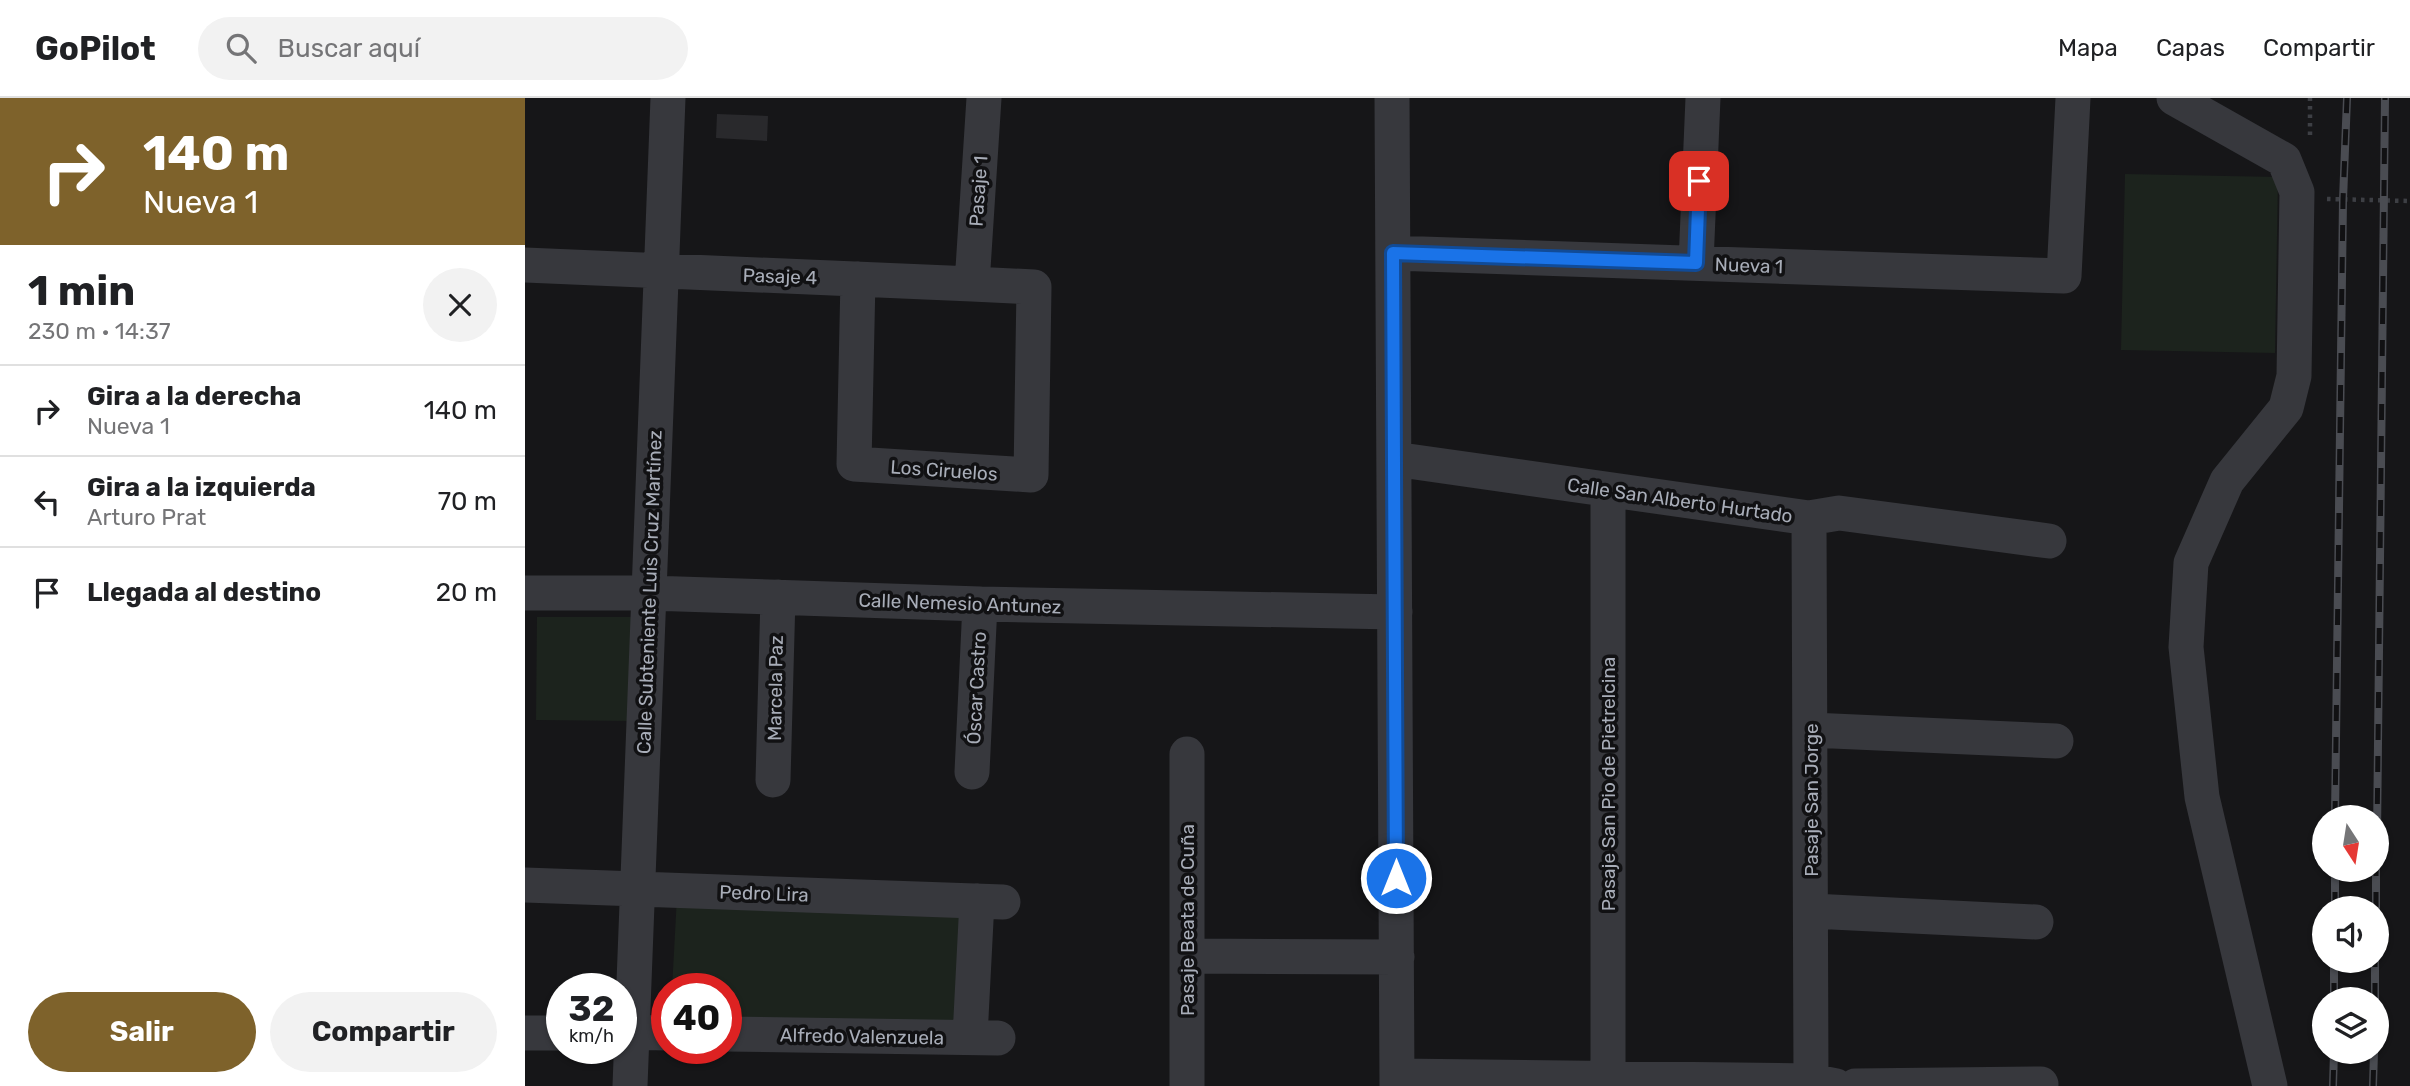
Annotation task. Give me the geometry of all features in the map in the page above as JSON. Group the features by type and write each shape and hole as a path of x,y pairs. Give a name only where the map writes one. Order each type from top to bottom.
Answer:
{"street":[{"name":"Calle Subteniente Luis Cruz Martínez","path":"632,973 638,888 668,98"},
{"name":"Pasaje 1","path":"972,284 985,98"},
{"path":"1392,98 1397,1081 1608,1078 1823,1083"},
{"path":"1696,263 1703,98"},
{"name":"Nueva 1","path":"1393,253 2064,276 2073,98"},
{"path":"2174,98 2284,160 2297,192 2294,376 2286,408 2228,481 2191,563 2186,647 2202,797 2270,1086"},
{"name":"Pasaje 4","path":"525,265 1034,287"},
{"name":"Los Ciruelos","path":"858,279 854,464 1031,475 1034,287"},
{"name":"Calle San Alberto Hurtado","path":"1394,459 1809,518 1839,513 2049,541"},
{"name":"Pasaje San Pio de Pietrelcina","path":"1608,491 1608,1078"},
{"name":"Pasaje San Jorge","path":"1809,518 1812,911 1823,1083"},
{"name":"Calle Nemesio Antunez","path":"525,593 649,593 980,604 1395,612"},
{"name":"Marcela Paz","path":"773,780 778,597"},
{"name":"Óscar Castro","path":"972,772 980,604"},
{"path":"1811,730 2056,741"},
{"name":"Pasaje Beata de Cuña","path":"1187,754 1187,1086"},
{"name":"Pedro Lira","path":"525,885 990,902 984,1038"},
{"path":"1812,911 2036,922"},
{"path":"1187,956 1397,957"},
{"path":"525,1033 546,1032"},
{"name":"Alfredo Valenzuela","path":"742,1034 984,1038"},
{"name":"Calle Subteniente Luis Cruz Martínez","path":"629,1064 631,1086"},
{"path":"1855,1086 2041,1084"}],"path":[{"path":"2309,135 2310,98"}],"shaded area":[{"path":"2125,174 2278,177 2275,353 2121,350"},
{"path":"537,617 632,617 631,721 536,720"},
{"path":"677,896 968,913 964,1030 742,1026 742,973 673,973"}],"building":[{"path":"717,114 768,116 767,141 716,138"}],"railway":[{"path":"2335,805 2343,200 2347,98"},
{"path":"2377,805 2385,98"},
{"path":"2335,882 2335,896"},
{"path":"2376,882 2376,896"},
{"path":"2334,973 2334,987"},
{"path":"2375,973 2375,987"},
{"path":"2333,1086 2334,1064"},
{"path":"2373,1086 2374,1064"}],"route":[{"path":"1396,878 1393,253 1696,263 1699,181"}]}
